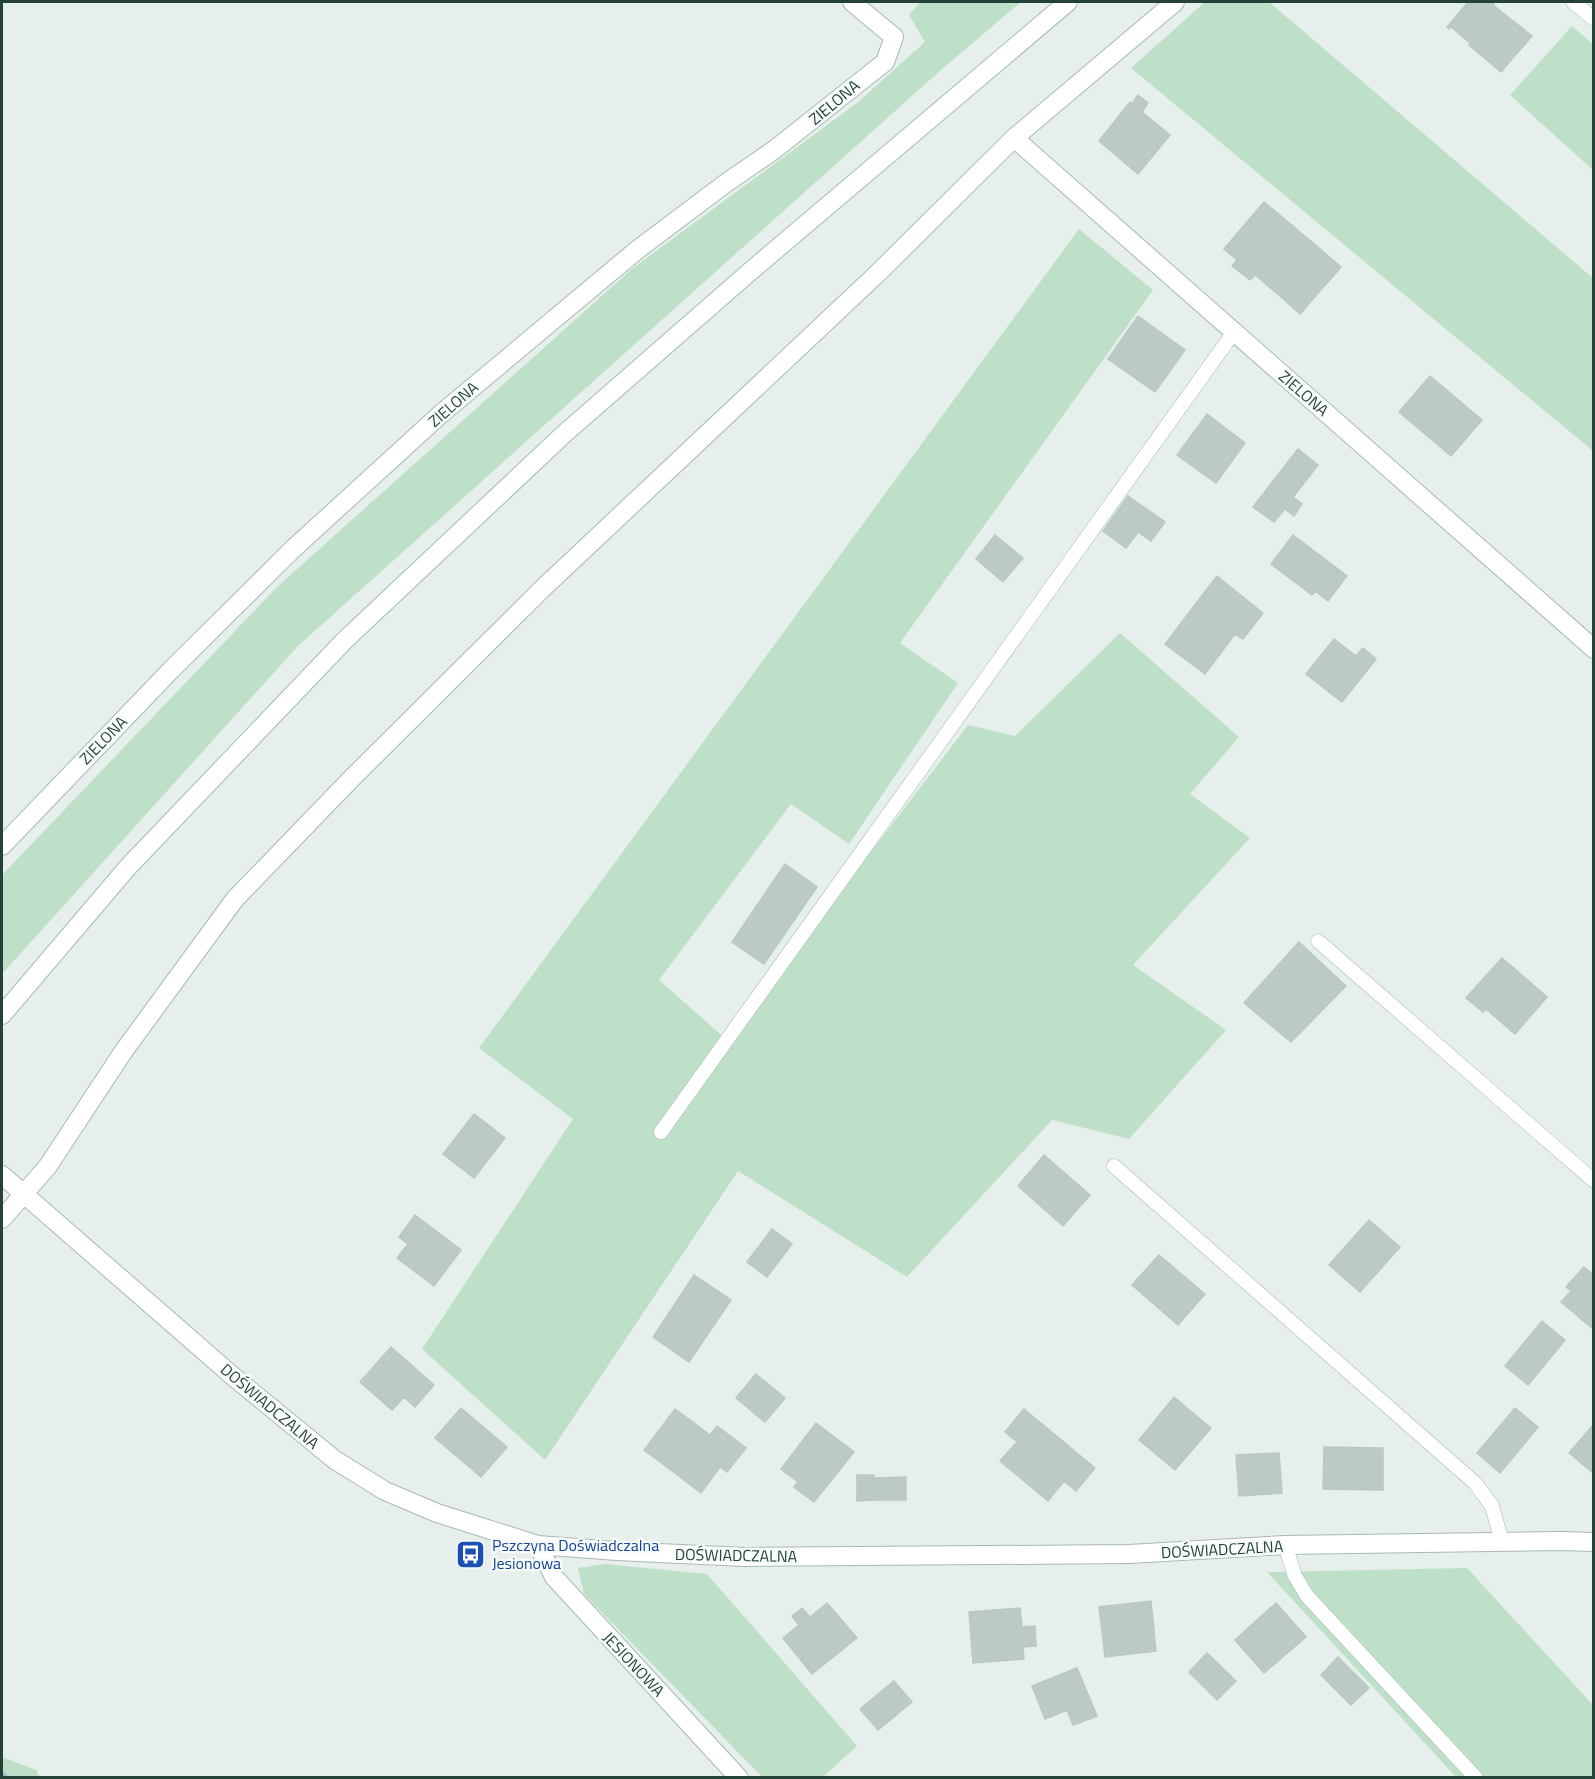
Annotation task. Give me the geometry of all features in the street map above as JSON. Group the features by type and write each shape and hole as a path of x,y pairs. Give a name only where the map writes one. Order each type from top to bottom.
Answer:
{"street":[{"name":"ZIELONA","path":"2,846 163,678 285,556 442,413 637,250 793,136 885,62 894,37 852,2"},
{"path":"2,1015 128,867 345,640 564,434 753,269 1068,2"},
{"path":"2,1219 48,1166 123,1052 235,899 352,778 541,590 878,273 1014,138 1175,2"},
{"name":"ZIELONA","path":"1014,138 1593,649"},
{"name":"DOŚWIADCZALNA","path":"2,1175 235,1378 335,1460 385,1491 437,1513 538,1545 744,1557 1129,1554 1285,1545 1593,1542"},
{"name":"JESIONOWA","path":"538,1545 554,1577 739,1778"}],"lane":[{"path":"1573,2 1593,19"},
{"path":"661,1132 1234,332"},
{"path":"1318,942 1593,1181"},
{"path":"1114,1166 1475,1483 1492,1506 1502,1542"},
{"path":"1285,1545 1295,1576 1307,1596 1476,1778"}],"green space":[{"path":"920,2 1021,2 942,69 298,646 2,974 2,875 277,587 633,268 857,103 925,42 909,15"},
{"path":"1205,2 1269,2 1593,278 1593,451 1131,68"},
{"path":"1572,26 1593,44 1593,170 1510,95"},
{"path":"1079,229 1153,290 900,643 958,683 849,844 791,804 659,980 727,1040 968,725 1015,736 1120,633 1239,737 1190,794 1250,838 1133,965 1226,1030 1129,1139 1052,1120 907,1277 738,1171 545,1460 422,1349 573,1119 479,1048"},
{"path":"605,1564 707,1574 857,1746 823,1777 762,1777 584,1594 578,1568"},
{"path":"1467,1568 1593,1705 1593,1777 1456,1777 1267,1572"},
{"path":"2,1757 36,1770 40,1777 2,1777"}],"building":[{"path":"1468,2 1491,2 1532,36 1501,72 1451,27 1449,29 1447,27"},
{"path":"1138,95 1148,103 1142,112 1170,135 1138,174 1099,141"},
{"path":"1264,202 1319,248 1280,296 1255,275 1250,280 1232,266 1237,260 1224,249"},
{"path":"1319,248 1341,267 1300,314 1280,296"},
{"path":"1138,316 1185,350 1155,392 1108,359"},
{"path":"1430,376 1482,420 1451,456 1399,412"},
{"path":"1207,414 1245,443 1216,483 1177,455"},
{"path":"1298,449 1318,465 1293,497 1302,504 1294,516 1285,509 1274,522 1253,507"},
{"path":"1128,496 1165,522 1151,541 1138,532 1126,548 1103,531"},
{"path":"995,535 1023,558 1003,582 976,559"},
{"path":"1293,535 1347,576 1328,601 1315,591 1312,595 1271,564"},
{"path":"1217,576 1263,613 1243,639 1235,634 1205,674 1165,644"},
{"path":"1334,639 1356,656 1363,648 1376,659 1342,702 1306,674"},
{"path":"785,864 817,887 764,964 732,942"},
{"path":"1299,942 1346,986 1291,1042 1244,1003"},
{"path":"1502,958 1547,997 1515,1034 1486,1009 1483,1012 1466,998"},
{"path":"474,1114 505,1138 474,1178 443,1154"},
{"path":"1044,1155 1090,1195 1063,1226 1018,1186"},
{"path":"415,1215 461,1250 434,1286 397,1258 408,1244 399,1237"},
{"path":"1369,1220 1400,1247 1360,1292 1329,1265"},
{"path":"772,1229 792,1244 767,1277 747,1262"},
{"path":"1159,1255 1205,1294 1178,1325 1132,1285"},
{"path":"1584,1267 1594,1275 1594,1330 1561,1302 1571,1291 1566,1287"},
{"path":"694,1275 731,1300 689,1362 653,1337"},
{"path":"1542,1321 1565,1340 1528,1385 1505,1366"},
{"path":"391,1347 434,1385 415,1407 404,1397 392,1410 360,1382"},
{"path":"756,1374 785,1398 765,1422 736,1398"},
{"path":"1174,1397 1211,1428 1175,1470 1139,1440"},
{"path":"461,1408 507,1447 481,1477 435,1438"},
{"path":"1515,1408 1538,1427 1500,1473 1477,1453"},
{"path":"675,1409 694,1423 663,1464 644,1450"},
{"path":"1024,1409 1095,1468 1076,1491 1064,1481 1048,1501 1000,1461 1017,1442 1005,1432"},
{"path":"694,1423 710,1435 717,1426 746,1448 727,1472 720,1467 701,1493 663,1464"},
{"path":"816,1423 854,1452 814,1502 794,1487 798,1482 781,1469"},
{"path":"1594,1424 1594,1474 1569,1453"},
{"path":"1324,1447 1383,1448 1383,1490 1323,1489"},
{"path":"1279,1453 1282,1493 1239,1496 1236,1455"},
{"path":"857,1475 874,1475 875,1500 857,1501"},
{"path":"906,1477 906,1500 875,1500 874,1478"},
{"path":"1151,1601 1156,1651 1105,1657 1099,1607"},
{"path":"827,1603 857,1638 812,1674 783,1638 799,1625 792,1616 802,1608 810,1617"},
{"path":"1276,1603 1306,1637 1264,1673 1235,1640"},
{"path":"1020,1608 1022,1627 1035,1626 1036,1646 1023,1647 1024,1659 973,1663 969,1612"},
{"path":"1207,1653 1236,1681 1217,1700 1189,1672"},
{"path":"1338,1657 1369,1688 1351,1705 1321,1675"},
{"path":"1077,1668 1097,1716 1073,1725 1067,1710 1045,1719 1032,1686"},
{"path":"894,1681 912,1702 878,1730 860,1709"}],"place":[{"name":"Pszczyna Doświadczalna Jesionowa","path":"471,1554"}]}
